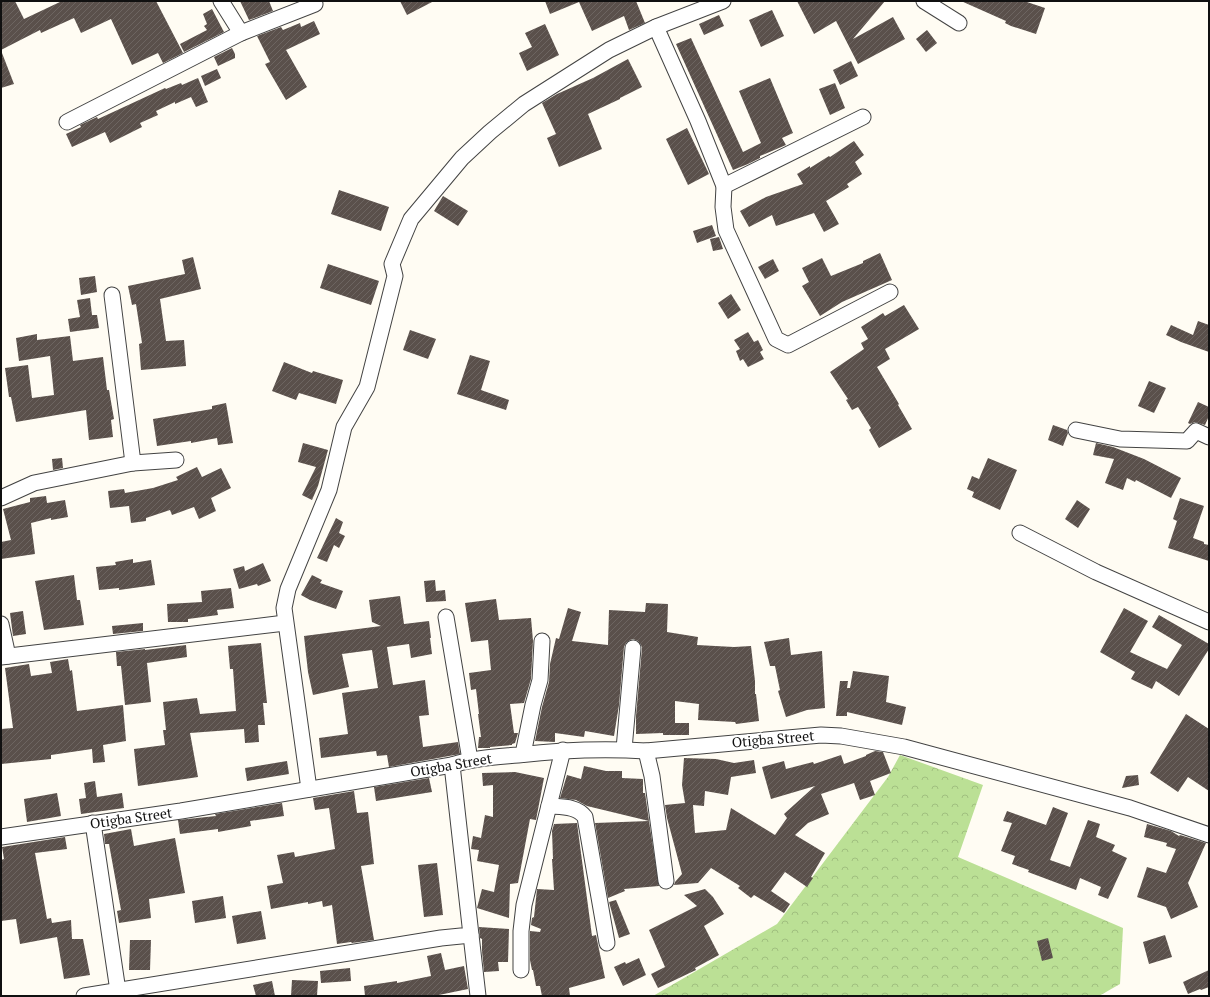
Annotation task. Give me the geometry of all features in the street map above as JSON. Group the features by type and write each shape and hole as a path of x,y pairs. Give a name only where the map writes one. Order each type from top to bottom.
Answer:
{"street":[{"path":"221,1 241,34"},
{"path":"309,789 284,608 288,590 329,490 344,427 367,387 395,276 392,264 412,219 462,158 524,104 609,50 656,27 723,1"},
{"path":"924,1 959,23"},
{"path":"66,122 241,34 315,4"},
{"path":"656,27 698,122 724,186 723,207 726,230 776,339 788,345 890,292"},
{"path":"724,186 863,117"},
{"path":"112,295 133,463"},
{"path":"1076,430 1120,439 1187,441 1196,432 1209,437"},
{"path":"1,498 34,483 133,463 176,460"},
{"path":"1020,533 1096,572 1209,622"},
{"path":"446,617 470,760"},
{"path":"1,624 5,657 285,623"},
{"path":"523,754 533,705 540,680 542,641"},
{"path":"624,749 633,648"},
{"name":"Otigba Street","path":"1,837 181,811 452,765 470,760 563,750 646,750 821,735 841,736 904,747 1130,808 1209,835"},
{"path":"521,970 521,931 524,905 563,750"},
{"path":"646,750 652,776 666,881"},
{"path":"452,765 478,996"},
{"path":"549,806 570,808 580,811 585,817 607,943"},
{"path":"93,824 118,991"},
{"path":"84,996 441,938 471,935"}],"green space":[{"path":"900,755 983,785 958,857 1123,928 1120,984 1099,996 653,996 777,924 888,777"}],"building":[{"path":"1,1 15,1 24,19 62,1 156,1 183,53 163,63 158,53 132,65 111,19 81,33 74,18 41,33 40,30 1,50"},
{"path":"240,1 269,1 273,11 249,20"},
{"path":"400,1 434,1 407,15"},
{"path":"545,1 636,1 645,23 629,30 624,16 592,31 579,2 550,14"},
{"path":"797,1 885,1 853,39 893,17 905,39 858,64 836,21 814,34"},
{"path":"961,1 1024,1 1045,8 1036,34 1011,26 1005,23 1006,21"},
{"path":"212,9 224,32 184,52 180,44 207,30 204,26 207,24 203,14"},
{"path":"772,10 784,36 761,47 749,20"},
{"path":"719,15 724,26 704,35 699,24"},
{"path":"314,21 320,34 286,50 307,87 286,100 265,64 270,62 257,36 281,27 283,30 300,23 301,27"},
{"path":"545,24 559,55 527,71 519,53 532,47 525,33"},
{"path":"927,30 937,43 926,52 916,39"},
{"path":"691,38 743,152 761,143 739,91 770,78 793,133 782,138 786,145 733,170 676,44"},
{"path":"232,48 235,58 218,66 214,57"},
{"path":"1,53 14,84 1,88"},
{"path":"628,59 642,87 588,114 602,149 559,167 547,138 556,134 542,103"},
{"path":"851,61 858,76 840,85 833,70"},
{"path":"217,69 221,78 205,86 201,76"},
{"path":"198,78 208,102 196,107 191,97 175,104 175,102 156,111 158,115 140,123 142,127 110,143 105,132 72,147 66,134 81,127 80,125 97,117 98,119 165,88 166,89 181,83 182,85"},
{"path":"835,83 845,108 830,115 819,89"},
{"path":"687,128 709,174 688,185 666,139"},
{"path":"854,141 864,155 855,162 862,174 847,184 849,187 826,201 839,224 824,232 814,213 776,226 772,215 749,227 740,211 766,197 803,184 797,174 829,156 830,157"},
{"path":"339,190 389,207 381,231 331,214"},
{"path":"443,196 468,211 458,226 434,211"},
{"path":"712,225 716,236 697,243 693,231"},
{"path":"719,237 723,249 713,251 710,239"},
{"path":"880,253 892,280 842,302 820,316 802,286 809,282 802,268 822,258 831,276 863,263 863,261"},
{"path":"193,257 201,289 160,299 166,341 184,340 186,366 141,370 139,344 142,343 136,304 132,305 128,286 185,274 182,260"},
{"path":"773,259 779,271 765,279 758,267"},
{"path":"328,264 379,281 371,305 320,288"},
{"path":"95,276 97,292 81,295 79,278"},
{"path":"731,294 741,310 728,319 718,303"},
{"path":"90,298 92,315 97,315 99,328 70,332 68,319 80,317 77,300"},
{"path":"904,305 919,329 885,349 890,359 877,367 912,429 879,448 869,430 871,428 858,407 852,410 846,400 848,399 830,372 864,349 861,343 868,339 861,327 883,313 885,316"},
{"path":"1198,321 1209,325 1209,352 1166,335 1171,325 1193,335"},
{"path":"410,330 436,339 428,359 403,350"},
{"path":"748,332 754,342 758,340 763,350 760,352 764,359 748,367 743,359 740,361 736,351 740,349 734,340"},
{"path":"37,334 37,340 70,336 73,361 103,357 107,390 109,390 114,419 111,420 113,437 89,440 86,410 16,422 11,397 9,397 5,368 28,365 32,398 54,395 50,356 19,361 16,338"},
{"path":"470,355 490,361 481,390 509,400 506,410 457,394"},
{"path":"284,362 312,373 313,371 343,380 336,404 299,393 296,400 272,391"},
{"path":"1149,381 1166,388 1154,413 1138,406"},
{"path":"1198,402 1209,407 1209,416 1205,425 1195,422 1190,424 1188,423"},
{"path":"226,403 233,443 218,445 217,438 191,443 191,441 157,446 153,419 212,409 212,406"},
{"path":"1053,425 1067,430 1068,433 1063,446 1048,440"},
{"path":"303,443 328,450 318,486 312,500 302,495 316,467 298,462"},
{"path":"1096,443 1113,447 1144,459 1181,478 1171,498 1136,480 1135,482 1127,478 1123,490 1105,483 1114,459 1093,455"},
{"path":"62,458 63,468 53,470 52,459"},
{"path":"988,458 1017,470 1000,510 972,497 974,492 967,489 972,476 979,479"},
{"path":"197,467 202,477 221,468 231,488 211,498 216,511 199,519 194,507 172,515 170,510 146,518 146,521 131,523 129,506 110,508 108,491 124,489 125,493 153,488 178,480 176,477"},
{"path":"46,496 47,503 65,500 68,517 51,520 51,518 31,523 35,554 1,559 1,542 11,540 3,509 30,502 30,498"},
{"path":"1180,498 1204,506 1193,538 1209,545 1209,561 1168,548 1177,521 1173,519"},
{"path":"1077,500 1090,509 1078,528 1065,519"},
{"path":"336,518 343,522 339,533 345,536 339,548 334,545 327,562 317,558"},
{"path":"133,559 133,563 151,560 155,585 119,590 119,588 99,590 96,567 116,565 115,562"},
{"path":"263,563 271,581 258,586 257,584 239,589 233,569 244,566 245,571"},
{"path":"74,575 77,600 80,600 84,625 44,630 35,581"},
{"path":"312,575 322,580 320,583 343,591 336,609 310,600 301,595"},
{"path":"435,580 436,591 445,590 446,601 426,602 424,581"},
{"path":"231,588 234,608 217,610 218,615 188,619 188,622 168,622 167,604 202,602 201,591"},
{"path":"400,596 404,624 429,621 432,654 411,658 409,644 387,647 393,685 425,680 429,715 419,716 423,747 458,742 460,754 389,767 387,755 377,756 376,751 321,758 319,738 348,734 342,693 378,688 372,650 342,654 349,687 313,695 308,672 304,636 381,626 372,622 369,600"},
{"path":"496,599 499,620 531,618 533,641 531,679 524,703 510,704 514,733 518,733 515,743 512,745 490,748 478,748 479,737 481,737 476,689 471,690 469,673 491,670 488,640 471,642 465,603"},
{"path":"646,603 668,604 667,632 698,637 697,645 734,647 751,646 759,721 736,724 735,722 698,720 699,704 675,701 675,723 689,723 689,735 663,735 663,733 636,734 636,716 642,648 638,641 633,639 626,643 624,647 619,705 614,736 585,731 584,737 555,733 555,742 535,741 549,682 550,664 556,638 559,639 568,608 581,612 572,641 608,645 609,610 645,612"},
{"path":"1124,608 1148,621 1130,652 1167,669 1182,645 1152,627 1159,615 1209,644 1209,649 1179,696 1156,681 1152,689 1131,679 1135,672 1100,652"},
{"path":"23,611 26,634 13,636 10,613"},
{"path":"143,623 143,631 113,634 112,626"},
{"path":"789,638 791,655 822,651 825,708 807,710 786,717 778,691 780,690 775,666 770,666 764,642"},
{"path":"261,643 267,703 263,703 265,725 258,725 259,742 245,743 244,729 190,733 198,777 138,786 134,749 165,745 163,730 166,730 163,702 197,698 200,714 236,711 233,669 230,669 228,646"},
{"path":"186,645 187,657 147,663 151,702 125,705 121,666 117,666 116,652"},
{"path":"68,659 70,671 72,670 77,711 123,705 126,741 103,745 105,762 93,763 92,749 51,755 51,759 1,764 1,729 13,728 5,668 29,664 31,676 52,673 50,662"},
{"path":"853,671 889,676 886,702 906,707 902,725 847,712 847,716 836,716 840,681 848,681 847,688 850,688"},
{"path":"1186,714 1209,729 1209,791 1188,777 1178,792 1150,773"},
{"path":"875,751 883,752 891,773 870,781 875,795 860,800 854,783 821,794 829,814 808,823 795,835 825,853 807,887 785,872 771,891 790,904 784,913 754,895 751,898 738,888 740,886 711,868 698,883 674,885 682,874 665,805 685,803 682,785 684,758 716,759 734,763 754,760 756,773 731,777 728,795 705,791 704,806 693,805 695,833 726,830 731,808 775,835 787,818 784,814 815,786 771,799 762,767 784,761 786,769 813,762 814,764 841,755 844,764"},
{"path":"287,761 289,774 247,781 245,768"},
{"path":"584,766 606,771 622,771 622,778 643,779 643,793 645,793 649,821 587,806 576,800 560,798 567,775 581,779"},
{"path":"515,772 544,778 536,820 530,819 518,883 510,884 509,918 477,908 482,889 494,892 499,865 477,861 479,850 471,849 473,836 481,838 485,815 493,817 493,785 483,786 482,773"},
{"path":"1138,775 1139,785 1122,788 1126,776"},
{"path":"429,778 432,792 376,801 374,787"},
{"path":"95,781 97,797 122,793 124,808 81,814 79,799 86,798 84,783"},
{"path":"354,791 357,813 368,812 374,864 361,866 374,940 337,944 332,905 323,907 322,901 271,909 267,886 283,883 277,855 294,852 295,857 335,849 329,808 315,810 313,798"},
{"path":"57,793 61,816 27,822 24,799"},
{"path":"282,803 284,816 250,821 251,826 218,832 218,829 180,834 178,820 216,816 215,814"},
{"path":"1053,807 1068,813 1050,860 1070,867 1088,820 1100,824 1096,837 1115,845 1112,851 1127,858 1108,899 1098,895 1101,887 1080,878 1076,890 1028,872 1029,870 1012,864 1015,856 1001,851 1012,823 1003,821 1007,811 1046,825"},
{"path":"649,821 659,886 624,889 625,891 608,898 595,823"},
{"path":"577,823 592,936 596,935 605,978 569,988 570,996 542,996 540,986 536,986 530,960 530,931 540,932 541,929 531,925 532,918 534,917 537,889 554,890 552,831 554,824"},
{"path":"1147,824 1171,831 1179,836 1180,835 1206,843 1188,883 1198,907 1171,919 1166,907 1137,897 1147,867 1166,873 1176,849 1166,846 1167,843 1144,837"},
{"path":"131,829 134,846 175,838 185,893 149,899 151,918 119,923 117,911 121,910 109,844 105,844 104,834"},
{"path":"65,837 67,849 35,853 47,919 51,918 52,923 71,920 72,939 83,939 90,975 64,979 57,937 20,944 16,919 1,921 1,860 4,859 2,847"},
{"path":"437,863 443,915 424,917 418,865"},
{"path":"705,889 713,897 724,914 704,926 719,955 695,968 696,970 658,988 651,974 665,967 649,930 697,906 684,895"},
{"path":"223,896 226,918 195,923 192,901"},
{"path":"616,900 630,934 619,938 609,902"},
{"path":"261,911 266,939 237,944 232,916"},
{"path":"479,927 509,929 508,962 498,962 499,971 484,972 482,939 480,938"},
{"path":"1165,935 1172,957 1149,964 1143,942"},
{"path":"1048,938 1053,958 1042,961 1037,941"},
{"path":"130,940 151,940 150,970 129,970"},
{"path":"441,953 445,970 464,966 468,989 434,996 365,996 364,986 397,981 397,983 431,976 427,956"},
{"path":"639,958 646,975 623,986 614,967 625,962 626,964"},
{"path":"350,968 351,981 321,983 320,971"},
{"path":"1209,970 1209,987 1188,994 1183,982"},
{"path":"292,980 318,981 317,996 291,996"},
{"path":"272,981 275,996 256,996 253,985"}]}
